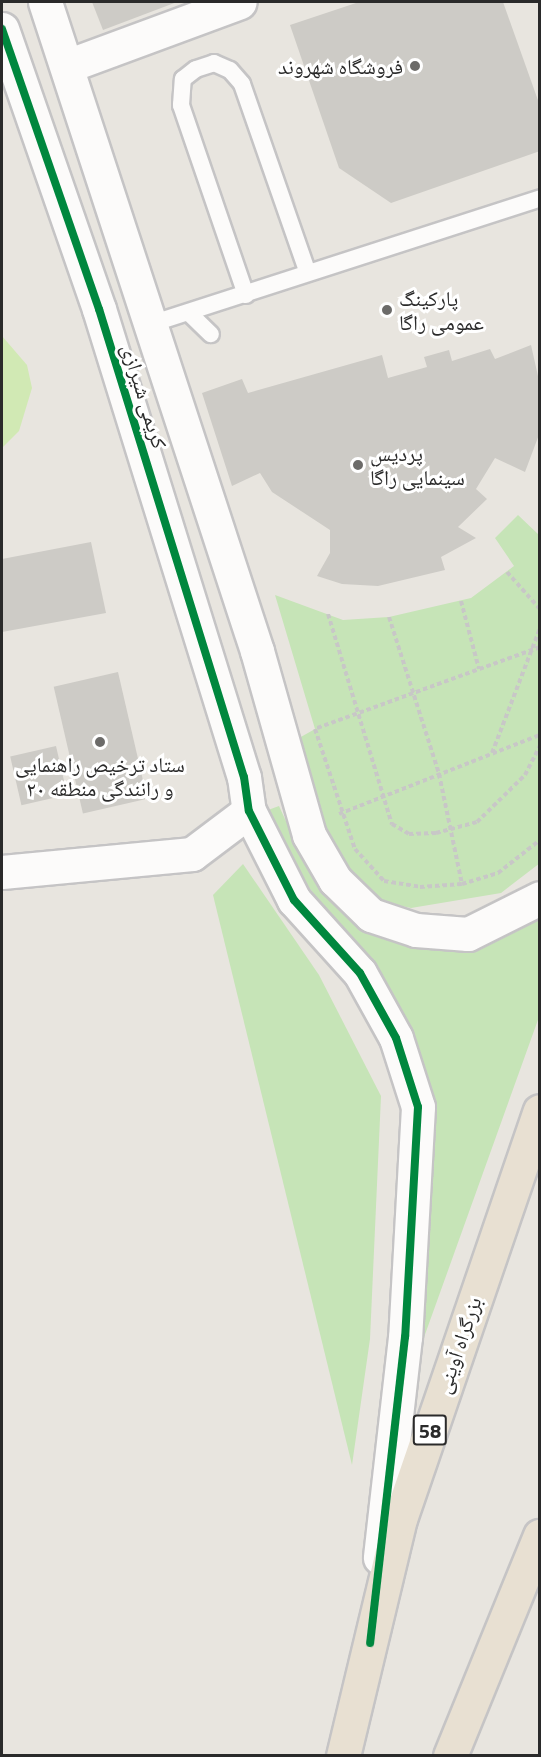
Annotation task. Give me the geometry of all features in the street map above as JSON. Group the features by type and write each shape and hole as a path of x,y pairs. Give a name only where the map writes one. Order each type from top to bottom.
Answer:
{"highway":[{"name":"بزرگراه آوینی","path":"343,1755 400,1519 540,1111"},
{"path":"450,1755 540,1536"}],"street":[{"name":"کریمی شیرازی","path":"45,2 151,324 309,835 335,880 371,915 416,930 468,934 540,898"},
{"path":"67,66 240,2"},
{"name":"کریمی شیرازی","path":"2,29 99,309 244,777 249,811 294,900 360,973 396,1038 418,1107 405,1337 370,1642"},
{"path":"244,777 289,765"},
{"path":"2,872 192,854 249,811"}],"lane":[{"path":"246,295 181,105 183,79 196,69 214,63 230,70 242,84 307,271"},
{"path":"151,324 190,314 307,271 540,198"},
{"path":"190,314 211,334"}],"path":[{"path":"507,572 540,609"},
{"path":"460,601 479,669"},
{"path":"328,614 380,798 392,825 409,834 452,829 477,822 499,804 525,775 540,746"},
{"path":"389,617 439,774 462,884"},
{"path":"492,753 527,652 540,628"},
{"path":"540,647 315,729 339,814 355,849 384,881 420,887 462,884 498,873 540,840"},
{"path":"339,814 540,735"}],"green space":[{"path":"2,336 27,365 32,388 19,431 2,448"},
{"path":"518,515 539,535 540,863 501,893 411,908 379,901 334,851 317,809 299,738 315,729 275,595 343,620 389,617 471,598 514,566 495,538"},
{"path":"279,806 308,869 330,899 375,934 413,947 448,948 539,913 539,1017 418,1354 416,1047 391,994 287,859 268,810"},
{"path":"243,864 319,975 381,1096 370,1339 352,1465 213,895"}],"building":[{"path":"92,2 177,2 103,30"},
{"name":"فروشگاه شهروند","path":"359,2 503,2 540,106 540,151 391,203 339,168 290,25"},
{"name":"پردیس سینمایی راگا","path":"531,345 540,385 540,432 525,472 495,458 476,489 487,499 458,527 476,538 441,557 445,570 378,586 342,584 317,576 330,553 330,530 272,492 260,473 232,486 202,393 242,379 248,393 382,355 388,378 427,367 424,357 449,350 452,361 490,349 495,359"},
{"path":"91,542 106,613 2,632 2,559"},
{"name":"ستاد ترخیص راهنمایی و رانندگی منطقه ۲۰","path":"118,672 147,799 83,814 54,687"},
{"path":"56,746 67,795 21,805 10,757"}],"cycle path":[{"path":"2,29 99,309 244,777 249,811 294,900 360,973 396,1038 418,1107 405,1337 370,1643"}],"place":[{"name":"فروشگاه شهروند","path":"415,66"},
{"name":"پارکینگ عمومی راگا","path":"387,310"},
{"name":"پردیس سینمایی راگا","path":"358,465"},
{"name":"ستاد ترخیص راهنمایی و رانندگی منطقه ۲۰","path":"100,742"}]}
